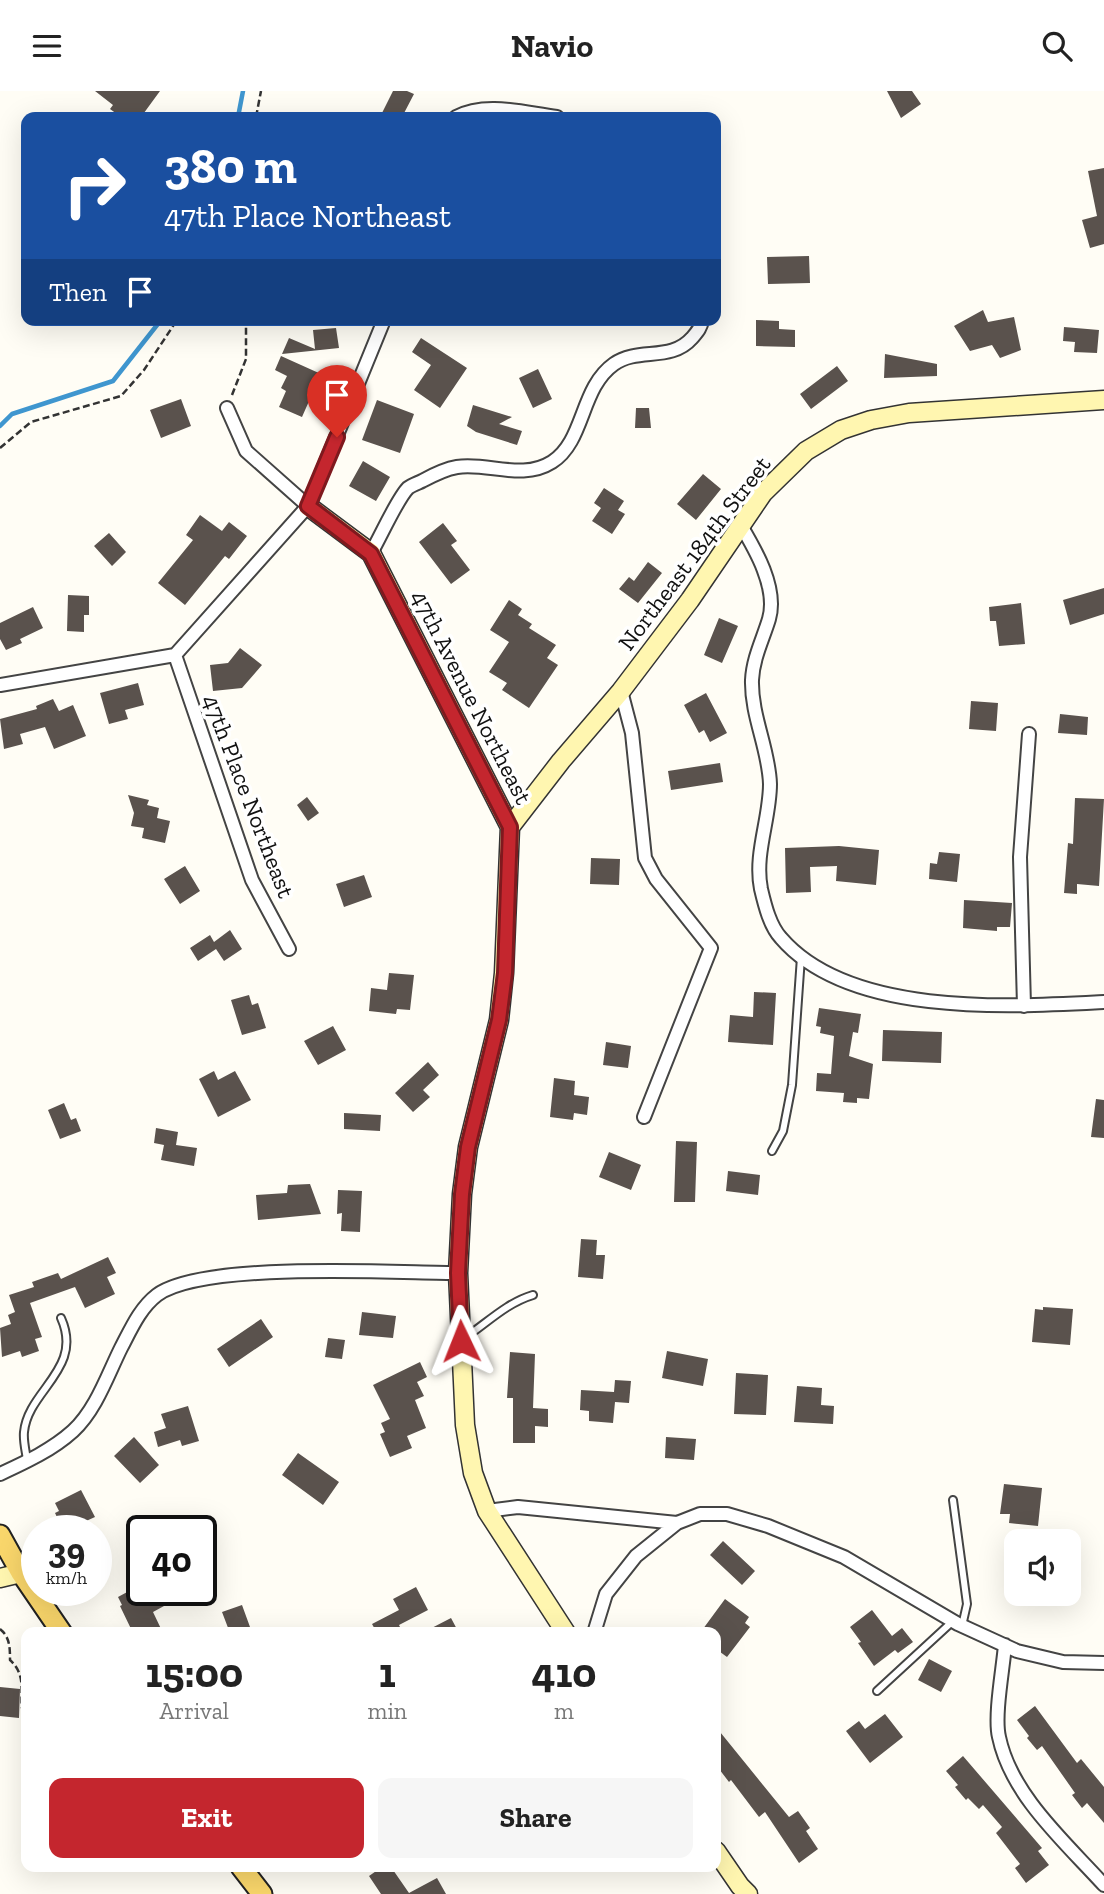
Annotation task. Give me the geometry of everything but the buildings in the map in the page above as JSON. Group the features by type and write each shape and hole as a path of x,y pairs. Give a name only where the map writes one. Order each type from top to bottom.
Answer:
{"main road":[{"path":"0,1535 21,1573"},
{"path":"44,1606 58,1627"},
{"path":"245,1872 262,1894"}],"street":[{"path":"466,112 494,109 518,112"},
{"path":"0,685 174,655 308,506 382,326"},
{"path":"371,554 408,489 435,473 459,466 530,470 552,462 570,443 581,414 599,380 613,365 632,355 663,353 683,348 701,326"},
{"name":"Northeast 184th Street","path":"510,827 561,761 621,691 690,600 740,524 786,468 806,451 841,430 871,420 909,413 1104,400"},
{"name":"47th Avenue Northeast","path":"227,408 246,451 308,506 371,554 510,827 505,973 499,1020 468,1147 462,1194 458,1273 465,1425 473,1473 487,1511 562,1627"},
{"path":"740,524 754,547 769,594 770,616 758,648 752,680 768,760 770,787 759,858 761,887 769,916 780,937 801,957 840,979 873,992 908,998 1024,1006 1104,1002"},
{"name":"47th Place Northeast","path":"174,655 253,880 289,949"},
{"path":"621,691 632,733 645,858 656,879 711,948 644,1117"},
{"path":"1024,1006 1020,857 1029,734"},
{"path":"0,1474 27,1462 75,1430 94,1403 136,1319 157,1295 185,1283 250,1274 458,1273"},
{"path":"487,1511 518,1507 677,1523"},
{"path":"596,1627 606,1594 636,1556 677,1523 700,1514 726,1514 768,1526 844,1557 958,1624 1005,1645 1063,1663 1104,1663"},
{"path":"0,1578 21,1573"},
{"path":"1005,1645 998,1735 1009,1767 1029,1800 1104,1885"},
{"path":"721,1860 738,1891"}],"lane":[{"path":"772,1151 783,1131 792,1084 801,957"},
{"path":"461,1341 508,1305 533,1295"},
{"path":"27,1462 24,1433 27,1421 61,1364 66,1350 69,1335 61,1318"},
{"path":"877,1691 958,1624 967,1604 953,1500"}],"path":[{"path":"257,112 261,91"},
{"path":"0,448 31,422 121,396 144,370 173,326"},
{"path":"227,408 246,359 246,326"},
{"path":"0,1629 5,1633 10,1660 18,1667 21,1678"}],"waterway":[{"path":"239,112 243,91"},
{"path":"0,426 12,414 113,381 156,326"}],"route":[{"path":"337,437 308,506 371,554 510,827 505,973 499,1020 468,1147 462,1194 458,1273 461,1341"}]}
